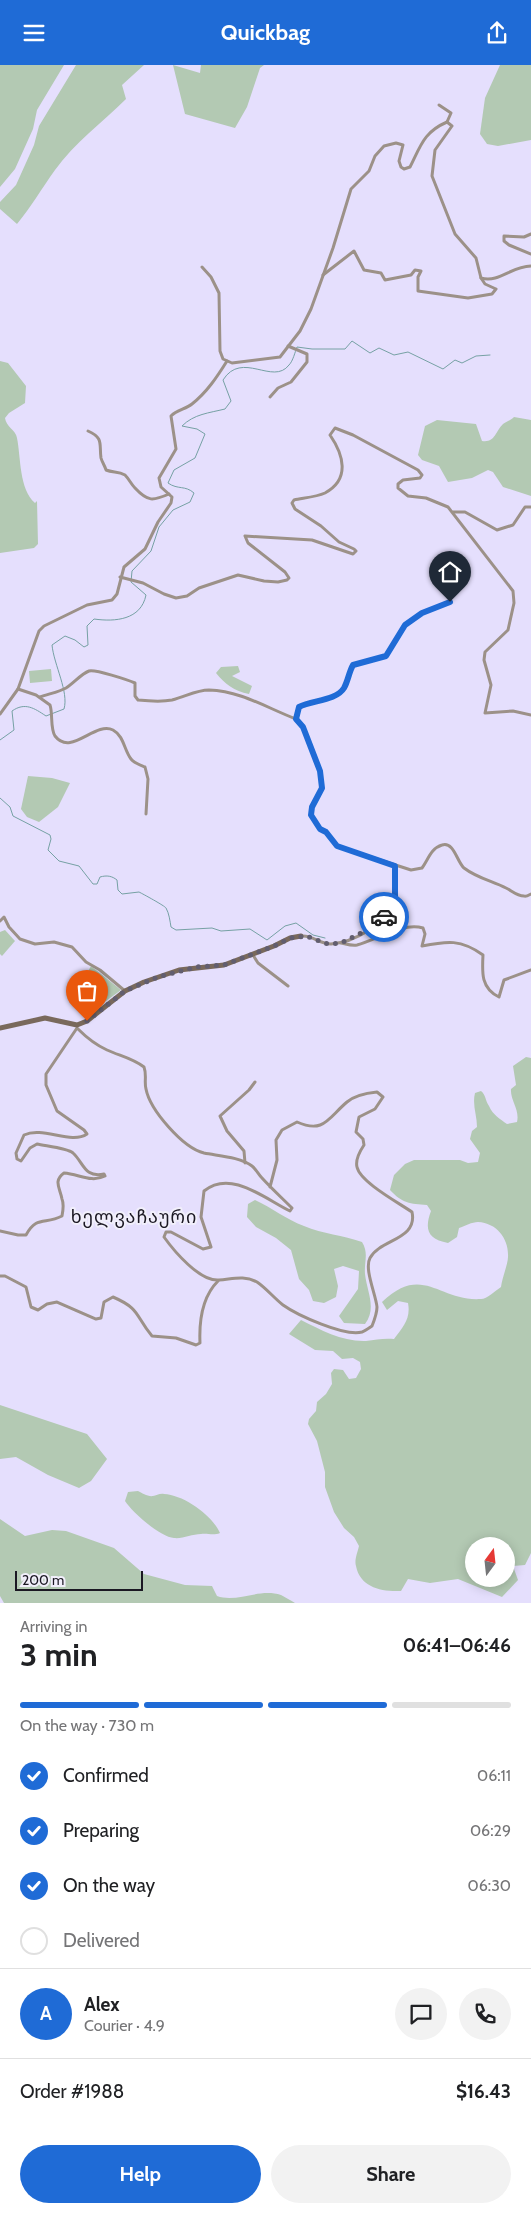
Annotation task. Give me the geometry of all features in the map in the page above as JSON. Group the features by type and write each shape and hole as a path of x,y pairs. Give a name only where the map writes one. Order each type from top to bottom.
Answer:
{"street":[{"path":"202,267 211,277 219,293 220,351 223,359 232,363 280,357 304,323 323,275 351,189 369,171 375,156 384,146 396,143 403,145 399,161 404,169 410,167 425,136 434,127 447,122 451,113 439,105"},
{"path":"323,275 354,251 364,270 381,273 385,279 411,275 415,270 421,271 418,277 418,291 468,298 492,294 496,289 484,284 476,258 454,234 432,175 435,150 452,126 447,122"},
{"path":"531,234 524,237 504,236 504,241 509,245 531,253"},
{"path":"481,278 499,279 508,271 521,266 531,266"},
{"path":"270,397 278,388 291,382 308,362 308,354 288,346"},
{"path":"0,714 18,689 38,631 44,626 87,605 112,600 117,594 124,567 145,549 158,522 172,503 172,497 161,487 158,478 176,449 171,416 190,406 204,394 217,378 227,361"},
{"path":"120,577 135,581 176,598 187,596 200,588 238,575 264,581 278,582 287,580 289,578 285,571 248,543 245,535 312,540 354,554 356,551 354,549 339,542 321,526 295,509 292,503 294,500 325,493 339,480 343,462 340,450 330,435 335,428 353,435 418,470 422,475 420,478 403,480 398,483 398,488 401,492 426,498 448,507 513,591 514,603 508,630 485,652 484,660 490,685 485,713 513,711 531,715"},
{"path":"88,431 96,434 100,441 101,458 106,470 119,472 127,477 134,487 148,499 155,500 170,494"},
{"path":"452,512 466,512 497,530 514,525 525,507 531,507"},
{"path":"296,719 299,707 308,702 337,695 344,688 353,665 386,656 405,625 422,613 450,602"},
{"path":"40,697 66,688 89,671 95,671 112,677 126,678 135,683 135,696 138,700 172,700 190,693 208,690 242,695 296,719 303,727 320,771 322,788 312,807 311,815 320,829 326,832 337,846 411,870 422,868 433,849 447,845 452,848 463,867 480,878 505,887 518,895 525,897 531,895"},
{"path":"18,689 40,697 50,705 53,731 60,740 70,742 102,729 112,729 120,737 132,761 145,767 148,779 146,814"},
{"path":"341,943 379,924 387,914 395,901 395,866"},
{"path":"0,921 4,917 9,927 20,939 46,944 54,942 72,947 86,962 105,974 125,991"},
{"path":"0,1231 26,1235 32,1224 40,1221 56,1220 62,1216 63,1201 57,1183 59,1177 64,1173 98,1180 105,1176 104,1174 91,1174 82,1167 72,1153 66,1150 37,1144 30,1148 21,1161 17,1159 16,1153 24,1135 33,1131 74,1137 83,1137 87,1134 57,1111 46,1085 46,1074 77,1027 125,991 152,979 179,971 224,965 290,938 306,936 328,944 355,945 416,926 423,929 425,934 422,946 455,941 473,947 483,955 482,975 485,986 499,997 504,980 531,970"},
{"path":"253,954 258,963 288,986"},
{"path":"0,1028 45,1017 77,1027 88,1039 107,1050 134,1060 144,1067 147,1079 146,1089 158,1116 178,1135 200,1152 253,1166 270,1187 292,1208 290,1211 243,1186 222,1183 212,1184 204,1191 201,1217 211,1247 203,1249 166,1231 164,1237 189,1266 210,1279 218,1280 231,1277 256,1282 284,1305 322,1324 347,1332 361,1333 372,1326 377,1309 368,1267 370,1258 379,1248 401,1237 410,1227 413,1219 412,1213 363,1179 357,1167 358,1154 364,1145 356,1132 356,1123 359,1117 375,1109 382,1097 376,1092 368,1092 348,1101 322,1125 310,1128 297,1122 282,1130 276,1140 277,1160 272,1173 270,1187"},
{"path":"245,1163 244,1151 227,1131 220,1116 249,1090 255,1082"},
{"path":"0,1277 12,1279 26,1287 31,1307 38,1310 47,1304 57,1302 96,1319 101,1318 104,1302 114,1297 127,1303 138,1313 144,1327 152,1335 176,1338 196,1345 200,1343 201,1316 211,1289 218,1280"}],"green space":[{"path":"0,65 64,65 37,110 33,129 15,169 0,187"},
{"path":"76,65 144,65 122,85 126,99 63,160 17,224 0,209 0,202 16,185 34,145 39,126"},
{"path":"173,65 200,73 201,65 264,65 260,68 247,107 235,128 185,114"},
{"path":"500,65 531,65 531,140 498,146 487,144 480,134 485,98"},
{"path":"0,361 8,363 26,386 25,403 9,413 5,418 7,424 16,435 23,482 26,490 35,503 37,501 38,544 34,548 0,553"},
{"path":"514,417 531,420 531,496 503,487 493,472 488,470 472,478 448,482 439,466 422,460 418,455 425,426 437,420 476,424 482,441 486,441 492,439 503,424"},
{"path":"238,666 240,672 232,676 252,686 249,694 230,687 216,673 221,667"},
{"path":"51,669 52,681 30,683 29,671"},
{"path":"28,776 52,778 70,783 58,807 39,822 27,817 21,809"},
{"path":"5,930 15,941 2,956 0,954 0,932"},
{"path":"91,966 121,990 102,1004 86,975"},
{"path":"526,1057 531,1058 531,1553 525,1565 515,1566 515,1537 465,1537 465,1582 458,1579 430,1583 408,1579 401,1591 379,1589 372,1587 358,1573 355,1561 359,1546 334,1512 325,1487 325,1472 317,1441 308,1424 309,1419 316,1411 317,1402 326,1394 332,1384 331,1373 334,1369 343,1370 349,1379 356,1378 361,1369 360,1362 353,1358 342,1359 333,1351 315,1350 289,1334 301,1320 332,1335 349,1340 394,1339 403,1327 409,1309 408,1303 398,1301 387,1310 382,1302 396,1291 409,1285 420,1285 466,1298 483,1299 501,1287 508,1260 508,1250 501,1233 491,1225 478,1222 459,1228 457,1237 448,1243 441,1241 429,1233 428,1223 431,1211 427,1205 407,1202 398,1198 390,1190 394,1175 405,1164 414,1160 478,1162 480,1153 470,1139 472,1131 477,1127 474,1102 475,1093 481,1091 493,1112 507,1124 517,1122 518,1118 511,1093 511,1089 516,1085 513,1066"},
{"path":"255,1200 304,1226 362,1242 365,1250 365,1274 371,1306 369,1318 365,1324 344,1323 339,1316 358,1289 359,1271 343,1266 334,1269 338,1286 336,1297 324,1303 313,1301 309,1290 299,1279 291,1250 276,1238 256,1227 247,1217 248,1204"},
{"path":"0,1405 87,1434 107,1459 91,1481 79,1488 48,1475 16,1457 0,1459"},
{"path":"138,1491 149,1496 172,1495 188,1502 211,1519 220,1533 198,1534 177,1538 168,1537 154,1529 125,1501 128,1492"},
{"path":"0,1519 25,1536 52,1530 66,1531 114,1548 144,1574 185,1585 212,1586 217,1596 232,1598 273,1593 295,1603 4,1603 0,1596"},
{"path":"515,1572 518,1580 515,1583"},
{"path":"478,1587 511,1587 502,1597"}],"waterway":[{"path":"0,740 14,730 12,711 17,708 29,707 46,716 64,709 65,695 52,645 65,636 75,640 84,647 88,645 87,626 94,619 118,619 139,610 146,595 131,582 132,571 151,551 159,527 173,510 190,502 194,493 188,489 168,483 174,470 195,458 205,434 197,429 182,426 197,416 225,409 231,401 223,380 231,372 239,368 275,372 282,370 290,363 297,347 345,349 352,341 370,353 379,348 394,355 408,352 443,369 455,360 462,363 476,356 490,355"},
{"path":"0,798 10,807 13,816 50,835 51,839 48,850 59,861 79,866 93,884 97,884 100,877 111,877 117,880 118,890 122,894 139,892 158,903 166,908 171,927 176,930 212,928 221,931 250,929 267,940 285,926 296,923 313,935 325,938"}],"way so far":[{"path":"87,1021 125,991 158,977 196,967 224,965 290,938 306,936 328,944 341,943 379,924 384,917"}],"district":[{"name":"ხელვაჩაური","path":"134,1217"}],"route":[{"path":"384,917 395,901 395,866 337,846 326,832 320,829 311,815 312,807 318,799 322,788 320,771 303,727 296,719 299,707 308,702 337,695 344,688 353,665 386,656 405,625 422,613 450,602"}]}
